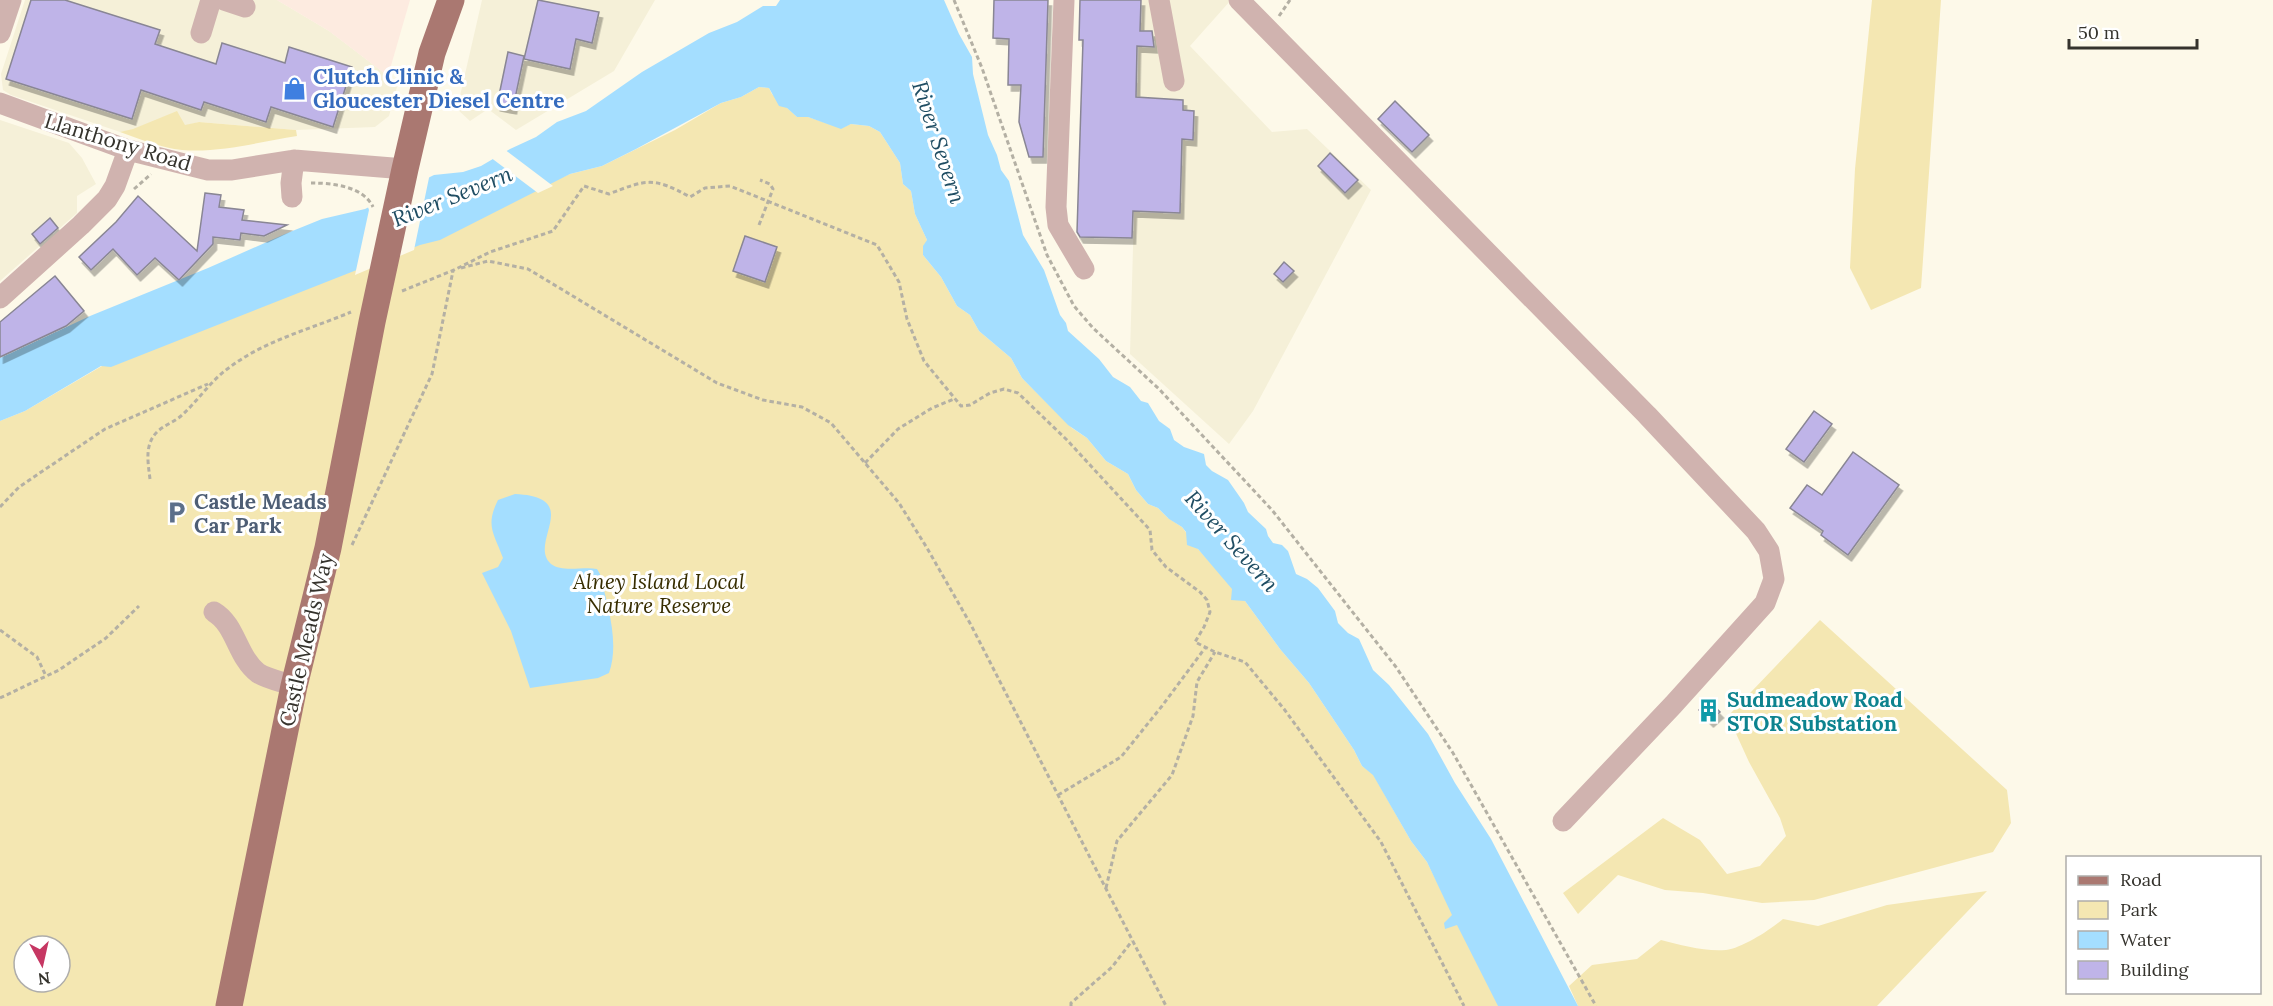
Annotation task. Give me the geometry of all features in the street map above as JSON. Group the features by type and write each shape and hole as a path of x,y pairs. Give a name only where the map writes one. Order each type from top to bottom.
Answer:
{"main road":[{"path":"405,170 432,53 439,0"},
{"path":"432,53 451,0"},
{"name":"Castle Meads Way","path":"229,1006 294,686 328,548 365,316 405,170"}],"street":[{"path":"0,33 11,0"},
{"path":"201,33 211,0"},
{"path":"224,0 245,7"},
{"path":"1064,0 1056,207 1058,225 1084,269"},
{"path":"1159,0 1174,81"},
{"path":"1239,0 1647,415 1756,531 1769,551 1774,579 1766,603 1563,821"},
{"name":"Llanthony Road","path":"0,103 128,150 208,170 232,170 294,160 405,170"},
{"path":"0,298 107,199 115,186 128,150"},
{"path":"292,196 294,160"},
{"path":"214,612 225,621 240,652 258,673 294,686"}],"path":[{"path":"954,0 982,68 1047,255 1074,306 1092,328 1159,389 1272,510 1396,667 1453,753 1596,1006"},
{"path":"399,292 490,252 553,231 584,186 609,194 636,183 654,180 690,197 705,188 730,186 877,245 899,282 907,319 924,361 954,399 961,406 970,405 990,393 1004,389 1018,393 1067,440 1150,530 1152,550 1166,567 1200,592 1207,600 1210,612 1195,642 1205,648 1245,662 1284,710 1381,842 1464,1006"},
{"path":"759,225 772,193 770,184 760,180"},
{"path":"348,188 368,197 375,216"},
{"path":"453,270 488,261 528,269 717,382 763,400 802,407 831,423 899,503 927,548 971,625 1166,1006"},
{"path":"348,553 432,374 453,270"},
{"path":"150,479 147,455 151,440 158,431 181,416 229,367 256,350 365,316"},
{"path":"0,507 19,487 105,429 210,384"},
{"path":"865,464 898,429 932,408 954,399"},
{"path":"0,698 59,670 106,638 139,606"},
{"path":"0,630 38,657 47,676"},
{"path":"1058,795 1121,757 1205,648"},
{"path":"1105,889 1117,841 1172,775 1193,716 1197,682 1215,652"},
{"path":"1071,1006 1071,1002 1112,967 1132,941"}],"shaded area":[{"path":"25,0 277,0 329,31 388,76 397,87 389,116 375,127 296,130 199,122 185,126 120,132 11,95 3,90 1,74"},
{"path":"277,0 410,0 388,76 329,31"},
{"path":"482,0 655,0 614,71 516,130 488,109 470,121 457,109"},
{"path":"1140,0 1231,0 1190,46 1272,132 1307,129 1371,190 1253,411 1229,444 1130,354"},
{"path":"0,120 69,143 82,158 96,184 77,196 77,213 0,281"}],"green space":[{"path":"1872,0 1941,0 1921,288 1871,310 1850,268 1855,169"},
{"name":"Alney Island Local Nature Reserve","path":"759,87 769,88 772,94 797,117 808,117 841,128 851,124 869,126 880,132 900,163 903,184 911,191 915,214 927,240 923,255 941,277 957,306 970,315 979,331 1011,358 1022,378 1072,428 1087,438 1106,461 1128,474 1136,490 1148,504 1158,508 1182,527 1198,549 1245,601 1280,649 1309,683 1354,750 1362,766 1373,774 1411,841 1427,862 1499,1006 0,1006 0,421 25,411 102,366 570,174 602,166 675,130 721,103 741,97"},
{"path":"177,111 185,125 199,122 296,130 297,136 196,151 166,147 120,132"},
{"path":"1820,620 2007,790 2011,823 1993,852 1814,900 1762,903 1703,893 1665,890 1618,875 1578,914 1563,893 1663,818 1700,840 1727,874 1760,866 1786,836 1780,818 1749,762 1728,716"},
{"path":"1987,891 1877,1006 1578,1006 1569,986 1592,965 1637,959 1661,940 1701,949 1733,949 1756,938 1783,919 1818,926 1887,905"}],"water":[{"name":"River Severn","path":"780,0 944,0 972,57 973,74 988,135 1001,170 1009,181 1023,235 1044,270 1068,331 1099,359 1113,377 1130,387 1141,401 1148,403 1159,421 1170,429 1174,440 1184,447 1204,454 1206,465 1228,480 1248,512 1266,529 1273,543 1282,545 1288,551 1296,574 1318,588 1335,611 1338,623 1348,633 1359,639 1373,670 1389,685 1428,734 1455,783 1491,839 1578,1006 1498,1006 1457,925 1445,929 1444,923 1452,915 1427,862 1411,841 1373,775 1362,766 1354,750 1309,683 1280,649 1245,601 1231,600 1232,589 1198,549 1187,545 1186,532 1182,527 1158,508 1148,504 1136,490 1128,474 1106,461 1087,438 1068,425 1022,378 1011,358 979,331 970,315 957,306 941,277 923,255 923,246 927,240 915,214 911,191 903,184 900,163 880,132 869,126 851,124 841,129 808,117 797,117 787,108 779,106 769,88 759,87 741,97 721,103 602,166 570,174 440,240 420,245 111,367 101,366 25,411 0,421 0,358 90,316 322,219 365,209 434,175 463,172 481,166 536,137 557,122 586,111 642,72 709,33 737,22 763,6 776,6"},
{"path":"515,494 536,497 547,503 551,512 545,555 551,564 567,569 597,569 600,574 613,636 609,673 598,678 530,688 511,631 482,573 498,567 503,558 492,529 494,509 498,500"}],"pier":[{"path":"504,149 553,186 538,193 490,157"},
{"path":"430,173 414,250 355,275 369,210 367,204"}],"building":[{"path":"31,0 65,0 160,30 155,44 216,64 222,43 285,63 289,47 352,67 333,127 271,107 266,122 204,102 201,110 141,90 132,119 6,79"},
{"path":"538,0 599,12 592,43 576,39 570,69 524,59"},
{"path":"994,0 1048,0 1043,157 1029,157 1019,122 1021,85 1008,85 1009,39 993,38"},
{"path":"1080,0 1141,0 1140,31 1152,31 1154,47 1137,46 1136,97 1183,100 1183,110 1194,111 1193,140 1182,139 1180,213 1133,211 1132,238 1080,237 1077,232 1083,40 1079,40"},
{"path":"508,52 524,56 513,108 497,105"},
{"path":"1395,101 1429,135 1412,152 1378,119"},
{"path":"1330,153 1358,180 1345,193 1318,166"},
{"path":"205,193 221,195 219,207 244,210 242,220 287,225 264,236 241,233 240,240 213,237 213,244 179,280 155,258 137,275 113,249 91,270 79,257 116,222 138,196 197,251"},
{"path":"50,218 58,228 40,244 32,234"},
{"path":"745,236 777,247 765,282 733,271"},
{"path":"1284,262 1294,271 1283,282 1274,274"},
{"path":"55,276 84,311 66,326 0,357 0,322"},
{"path":"1814,411 1832,424 1804,462 1786,449"},
{"path":"1853,452 1899,485 1848,555 1821,535 1823,531 1790,508 1807,485 1822,495"},
{"name":"Sudmeadow Road STOR Substation","path":"1708,700 1720,712 1710,721 1699,710"}],"place":[{"name":"Clutch Clinic & Gloucester Diesel Centre","path":"295,88"},
{"name":"Castle Meads Car Park","path":"176,513"},
{"name":"Sudmeadow Road STOR Substation","path":"1709,711"}]}
